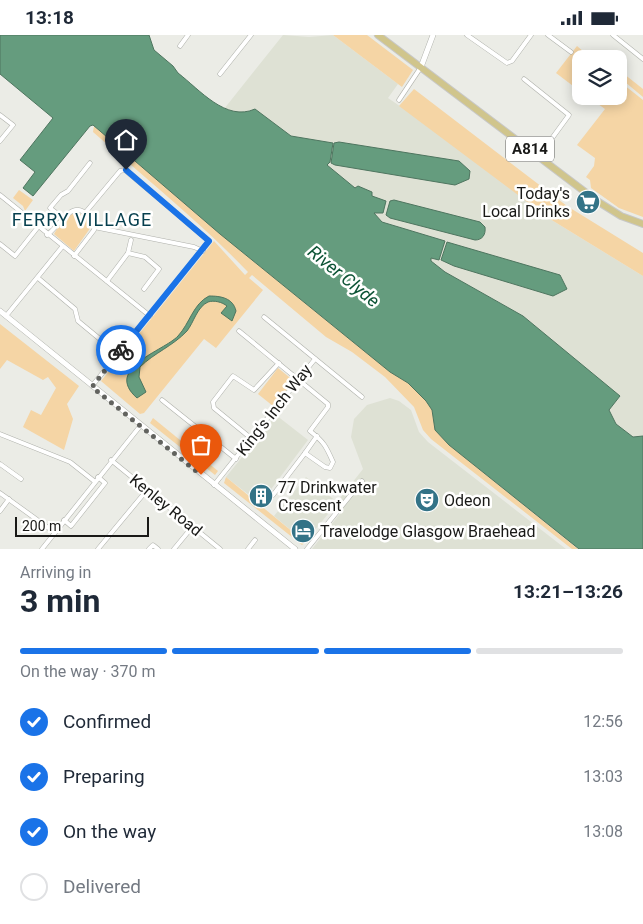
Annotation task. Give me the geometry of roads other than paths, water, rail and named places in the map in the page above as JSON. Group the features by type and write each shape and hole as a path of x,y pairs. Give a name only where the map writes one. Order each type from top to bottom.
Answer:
{"main road":[{"name":"A814","path":"378,35 609,209 621,216 643,224"}],"street":[{"path":"180,45 188,35"},
{"path":"220,74 250,35"},
{"path":"399,100 421,67 433,35"},
{"path":"467,35 498,59 509,63 531,35"},
{"path":"548,35 571,52"},
{"path":"613,35 643,59"},
{"path":"524,79 569,115 539,156"},
{"path":"0,115 13,125 0,141"},
{"path":"63,218 50,208 61,195 68,191 90,163"},
{"path":"86,213 120,171 126,170 209,239 209,243 203,251 92,387"},
{"path":"1,198 150,316"},
{"path":"47,235 63,218 73,211 86,213"},
{"path":"74,256 92,235 94,227 86,213"},
{"path":"0,244 14,256 38,227"},
{"path":"94,227 194,247 203,251"},
{"path":"107,281 128,253 131,240"},
{"path":"6,316 62,247"},
{"path":"128,253 145,257 159,269 144,289"},
{"path":"38,277 75,309 78,321 118,354"},
{"path":"0,311 295,549"},
{"path":"264,317 362,397"},
{"path":"239,331 328,404 328,407 310,431 324,442 333,462 332,466 326,467 305,453"},
{"name":"King's Inch Way","path":"214,485 315,359"},
{"path":"252,439 214,408 213,402 233,376 250,389 256,390 279,363"},
{"path":"162,400 236,459"},
{"path":"44,548 54,532 94,481 141,425"},
{"path":"0,434 70,462 94,481"},
{"path":"273,495 317,437"},
{"name":"Kenley Road","path":"111,461 220,549"},
{"path":"0,464 21,479"},
{"path":"64,520 71,526 105,483 98,477"},
{"path":"307,549 362,481"},
{"path":"98,549 147,490"},
{"path":"0,493 54,532"},
{"path":"0,511 9,499"},
{"path":"174,549 192,526"},
{"path":"248,549 255,541"},
{"path":"149,549 153,545 158,549"}],"water":[{"name":"River Clyde","path":"0,35 149,35 154,50 204,95 224,108 244,112 255,109 291,136 333,143 330,162 327,165 355,188 358,186 372,192 372,196 386,201 383,213 374,213 382,222 445,241 439,260 431,258 431,261 445,272 523,316 620,396 609,410 616,424 633,437 643,436 643,549 579,549 449,445 435,430 432,410 408,383 390,372 220,234 93,125 90,126 33,196 23,188 35,172 20,160 53,118 0,74"},
{"path":"339,142 459,161 470,171 469,179 455,185 335,165 331,163 334,143"},
{"path":"394,200 480,222 485,227 484,235 480,239 475,240 390,218 386,215 390,201"},
{"path":"447,242 560,275 567,289 553,296 454,266 441,260"},
{"path":"209,296 222,297 232,303 236,311 232,321 221,313 227,306 213,301 204,304 187,331 140,367 139,377 146,392 137,398 128,387 127,378 131,369 178,336 195,309"}],"place":[{"name":"Today's Local Drinks","path":"588,202"},
{"name":"77 Drinkwater Crescent","path":"261,496"},
{"name":"Odeon","path":"427,500"},
{"name":"Travelodge Glasgow Braehead","path":"303,531"}],"district":[{"name":"FERRY VILLAGE","path":"82,219"}]}
